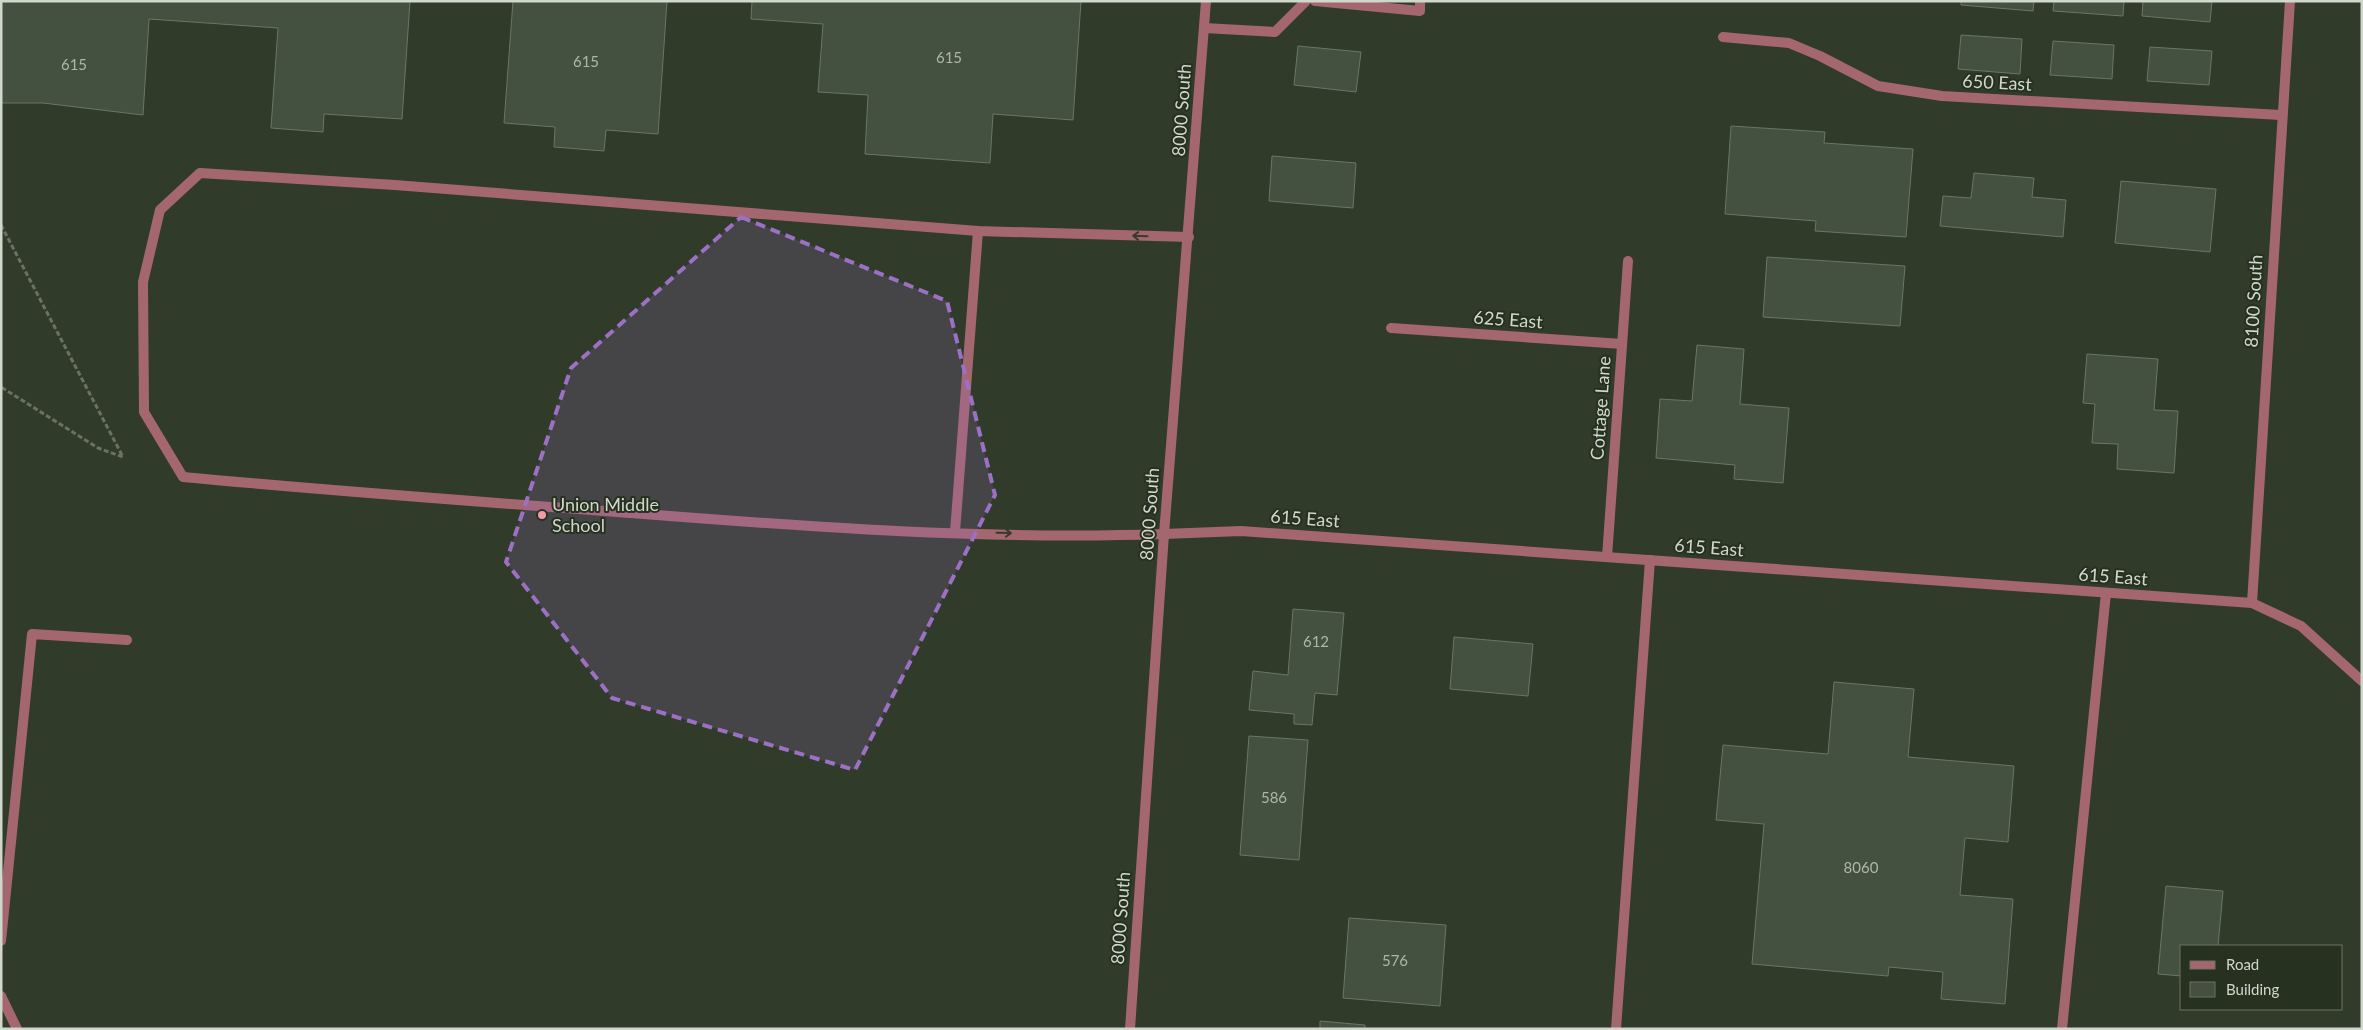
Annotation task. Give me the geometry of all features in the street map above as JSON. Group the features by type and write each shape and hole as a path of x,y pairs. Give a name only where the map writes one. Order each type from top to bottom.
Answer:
{"street":[{"name":"8000 South","path":"1130,1029 1164,534 1189,237 1206,1"},
{"path":"1204,28 1275,32 1306,1"},
{"path":"1315,1 1420,11 1420,1"},
{"name":"8100 South","path":"2252,603 2281,115 2290,1"},
{"name":"650 East","path":"1723,37 1789,43 1820,56 1878,86 1909,92 2281,115"},
{"name":"615 East","path":"978,231 395,185 200,174 160,210 143,282 144,412 183,477 324,490 797,526 955,532 1118,535 1241,530 2252,603"},
{"path":"955,532 978,231 1189,237"},
{"name":"Cottage Lane","path":"1607,557 1628,261"},
{"name":"625 East","path":"1391,328 1622,344"},
{"path":"1616,1029 1650,560"},
{"path":"2062,1029 2106,593"},
{"path":"2252,603 2301,626 2362,681"},
{"path":"1,940 32,634 127,640"},
{"path":"1,996 17,1029"}],"path":[{"path":"1,225 123,457 98,448 1,387"}],"highlighted area":[{"path":"741,217 947,301 995,495 855,770 612,698 506,562 571,368"}],"building":[{"path":"1,1 410,1 402,119 324,114 323,132 271,128 278,28 149,19 143,115 43,103 1,103"},
{"path":"513,1 667,1 658,134 606,130 604,151 554,147 555,127 504,123"},
{"path":"752,1 1081,1 1073,120 993,114 990,163 865,154 868,95 818,92 823,24 751,19"},
{"path":"1961,1 2034,1 2033,11 1961,5"},
{"path":"2054,1 2124,1 2123,16 2053,11"},
{"path":"2143,1 2212,1 2210,22 2142,16"},
{"path":"1961,35 2022,39 2020,74 1958,69"},
{"path":"2053,41 2114,45 2112,79 2050,75"},
{"path":"1298,46 1361,52 1356,92 1294,85"},
{"path":"2150,47 2212,51 2209,85 2147,81"},
{"path":"1731,126 1825,132 1824,143 1913,149 1906,237 1815,231 1816,221 1725,214"},
{"path":"1272,156 1356,163 1353,208 1269,201"},
{"path":"1974,173 2034,178 2032,197 2066,200 2063,237 1940,226 1943,196 1971,198"},
{"path":"2121,181 2216,189 2210,252 2115,243"},
{"path":"1767,257 1905,266 1900,326 1763,317"},
{"path":"1697,345 1744,349 1740,404 1789,408 1783,483 1734,479 1735,465 1656,458 1660,399 1692,401"},
{"path":"2087,354 2158,359 2154,410 2178,411 2174,473 2117,469 2118,444 2092,443 2095,404 2083,403"},
{"path":"1293,609 1344,613 1337,695 1315,693 1312,725 1294,724 1294,714 1249,710 1253,671 1288,675"},
{"path":"1454,637 1533,644 1528,696 1450,689"},
{"path":"1834,682 1914,689 1908,757 2014,766 2008,842 1965,838 1960,895 2013,899 2005,1004 1941,999 1943,972 1889,967 1888,976 1752,964 1764,824 1716,820 1723,745 1828,754"},
{"path":"1249,736 1308,740 1299,860 1240,855"},
{"path":"2166,886 2223,891 2218,945 2180,945 2180,976 2158,974"},
{"path":"1349,918 1446,925 1440,1006 1343,998"},
{"path":"1320,1021 1365,1025 1365,1029 1320,1029"}],"place":[{"name":"Union Middle School","path":"542,515"}]}
